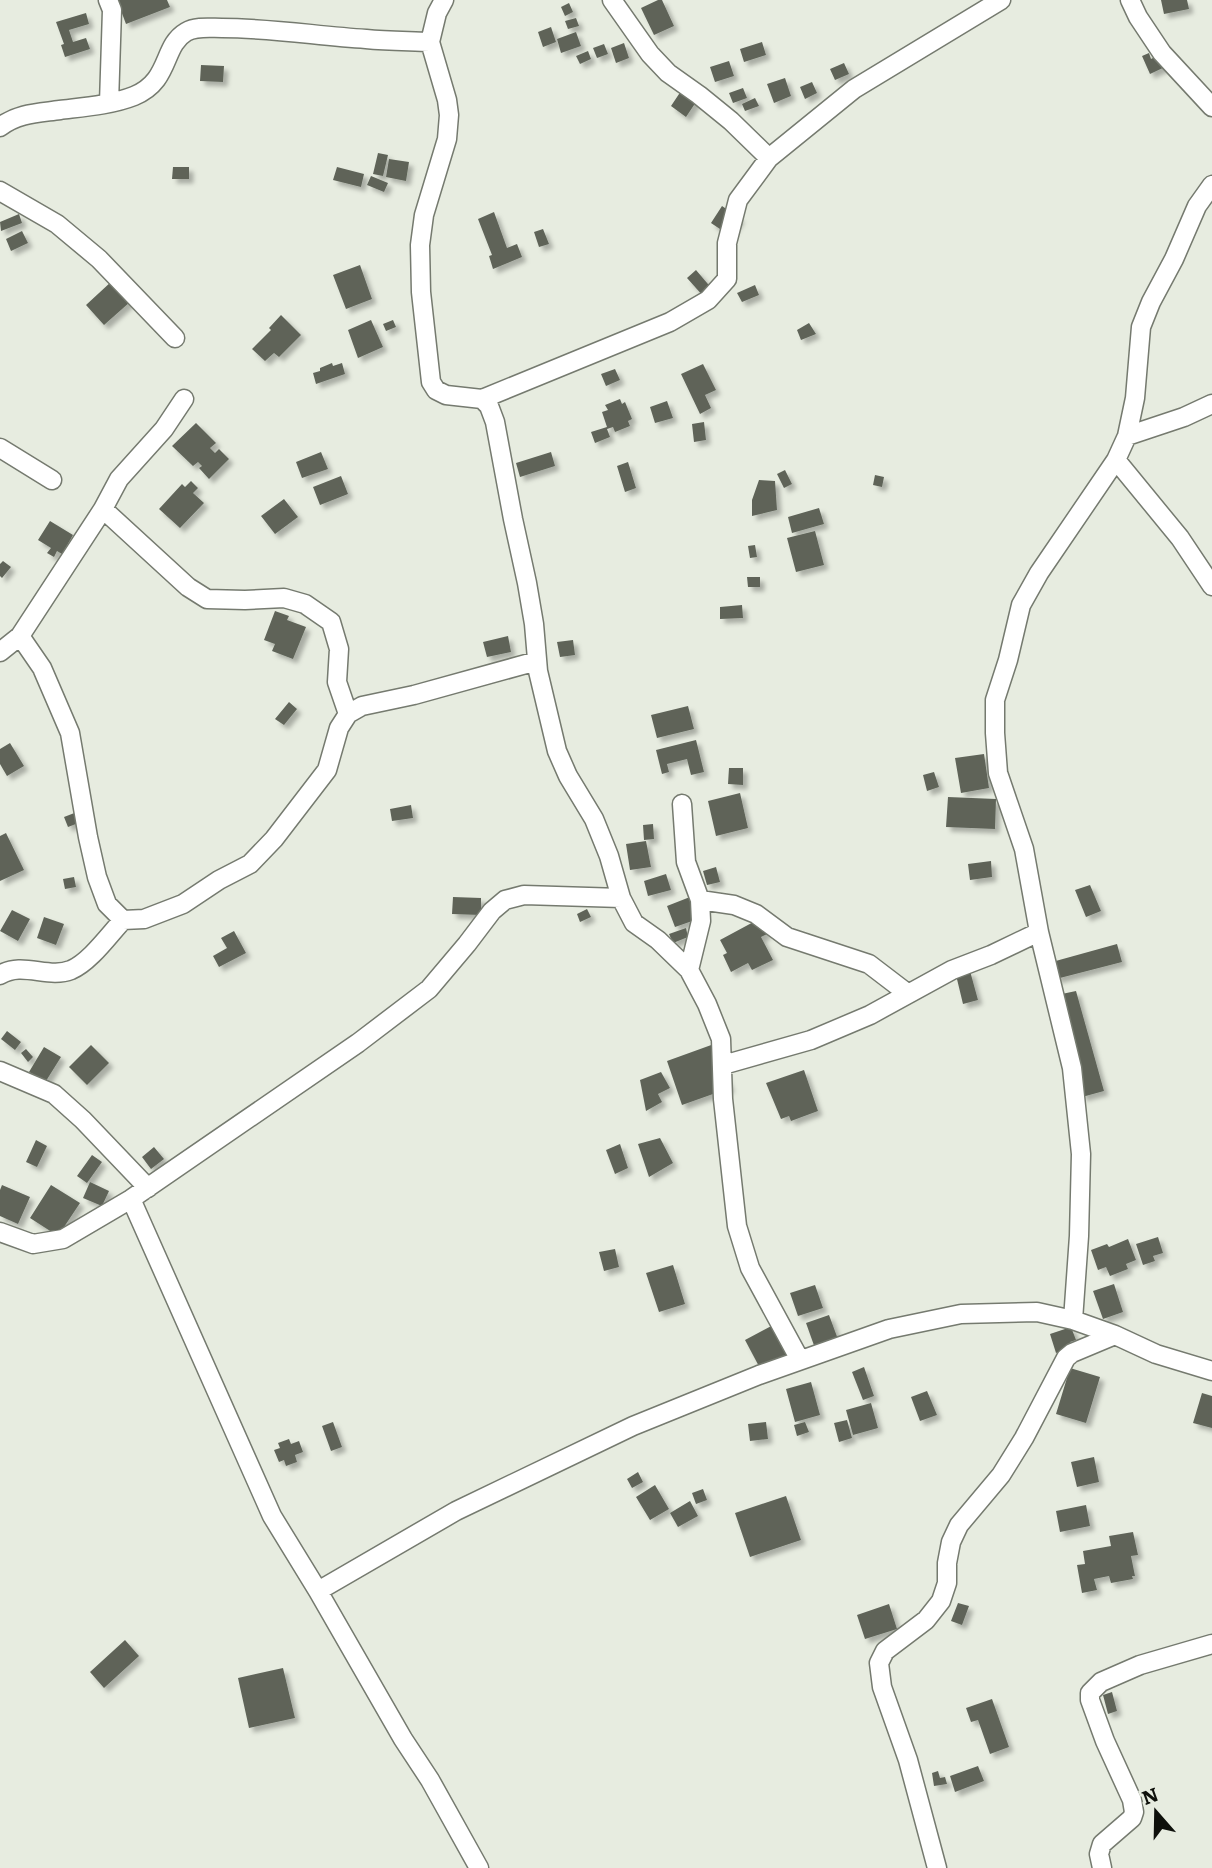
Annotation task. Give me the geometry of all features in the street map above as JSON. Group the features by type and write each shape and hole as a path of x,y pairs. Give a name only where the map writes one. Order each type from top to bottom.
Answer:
{"street":[{"path":"108,0 113,10 109,103"},
{"path":"444,0 437,13 430,41 449,115 447,139 424,215 421,292 431,382 436,390 446,396 482,399 651,330 708,300 727,279 727,243 738,200 769,158 854,89 1001,0"},
{"path":"612,0 650,54 668,73 699,94 769,158"},
{"path":"1130,0 1162,53 1212,107"},
{"path":"0,127 19,116 109,103 133,96 152,86 161,75 180,37 187,31 201,28 256,28 365,39 430,41"},
{"path":"1073,1320 1079,1236 1080,1154 1072,1068 1039,932 1024,849 998,774 996,699 1021,605 1039,573 1116,460 1127,436 1135,398 1141,327 1197,206 1212,185"},
{"path":"0,191 57,223 99,259 175,338"},
{"path":"0,652 20,636 103,509 119,479 164,429 184,399"},
{"path":"482,399 489,406 495,422 527,583 537,661 557,751 568,776 594,819 609,856 621,898 634,923 667,948 689,970 721,1039 723,1098 737,1226 750,1268 800,1360"},
{"path":"1127,436 1184,417 1212,404"},
{"path":"0,448 52,480"},
{"path":"1116,460 1180,538 1212,586"},
{"path":"103,509 188,587 207,599 284,598 305,604 331,622 339,649 337,681 348,714"},
{"path":"20,636 42,668 70,733 97,877 107,904 123,920"},
{"path":"0,975 23,968 52,972 69,971 84,961 123,920 144,919 183,904 219,880 250,864 274,839 327,770 339,728 348,714 362,706 414,695 537,661"},
{"path":"682,804 686,862 700,900 701,921 689,970"},
{"path":"0,1232 33,1244 63,1239 148,1188 348,1050 429,989 492,911 505,900 524,895 621,898"},
{"path":"700,900 746,909 787,937 869,964 907,993"},
{"path":"723,1065 811,1040 870,1014 952,970 1039,932"},
{"path":"0,1071 54,1094 83,1120 148,1188"},
{"path":"131,1199 272,1516 403,1739 430,1780 479,1868"},
{"path":"318,1591 456,1511 633,1426 800,1360 889,1329 961,1314 1037,1312 1073,1320 1156,1354 1212,1371"},
{"path":"937,1868 908,1760 882,1687 879,1663 885,1651 926,1620 941,1601 947,1583 951,1542 959,1525 1001,1475 1024,1438 1066,1358 1115,1335"},
{"path":"1102,1868 1099,1854 1102,1844 1132,1818 1134,1811 1132,1800 1105,1741 1090,1693 1101,1682 1140,1665 1212,1644"}],"building":[{"path":"117,0 167,0 170,7 126,24"},
{"path":"662,0 674,26 654,35 641,8"},
{"path":"1161,0 1187,0 1189,9 1164,14"},
{"path":"569,3 573,12 565,16 561,7"},
{"path":"86,13 89,24 69,30 73,42 86,38 90,49 65,57 61,45 64,44 56,22"},
{"path":"576,18 579,26 568,29 565,21"},
{"path":"551,27 556,42 543,47 538,32"},
{"path":"576,32 581,46 561,53 557,39"},
{"path":"762,42 766,55 744,62 740,49"},
{"path":"624,43 629,58 616,63 611,48"},
{"path":"604,44 608,54 597,58 593,48"},
{"path":"588,51 591,59 580,64 576,56"},
{"path":"1149,53 1151,59 1161,54 1167,66 1150,74 1142,56"},
{"path":"729,61 734,76 715,82 710,67"},
{"path":"844,63 849,74 835,80 830,69"},
{"path":"201,65 224,66 223,82 200,81"},
{"path":"785,78 791,96 774,103 767,84"},
{"path":"812,82 817,93 805,99 800,87"},
{"path":"683,88 698,99 686,117 671,106"},
{"path":"743,88 747,98 733,103 729,93"},
{"path":"755,98 759,106 745,111 742,104"},
{"path":"378,153 388,155 383,176 373,174"},
{"path":"389,159 409,162 406,181 386,177"},
{"path":"173,167 189,167 189,179 172,179"},
{"path":"337,167 364,174 361,187 333,180"},
{"path":"371,176 388,183 384,192 367,185"},
{"path":"722,206 740,218 729,235 711,223"},
{"path":"494,212 507,248 517,244 522,257 493,269 489,256 492,255 478,219"},
{"path":"19,214 22,223 1,231 0,222"},
{"path":"543,229 549,244 539,247 534,232"},
{"path":"22,231 28,243 11,251 6,239"},
{"path":"360,265 372,299 346,309 333,275"},
{"path":"696,270 713,290 704,297 687,278"},
{"path":"112,281 130,302 104,325 86,305"},
{"path":"755,285 759,295 742,302 737,293"},
{"path":"281,315 301,335 279,357 274,353 265,361 252,349 271,330 269,328"},
{"path":"371,320 383,347 358,358 348,330"},
{"path":"393,320 396,327 386,331 383,324"},
{"path":"809,323 816,334 801,340 797,330"},
{"path":"332,363 333,366 342,363 345,374 316,384 313,373"},
{"path":"703,364 716,390 705,395 711,408 700,414 681,374"},
{"path":"615,369 620,380 606,386 601,374"},
{"path":"620,399 622,404 625,402 632,419 628,421 630,426 615,432 613,427 607,429 610,437 595,443 591,432 607,427 602,412 608,410 605,405"},
{"path":"667,401 673,418 655,423 650,407"},
{"path":"704,422 706,440 694,442 692,424"},
{"path":"196,423 216,443 210,448 215,453 219,449 229,459 209,479 199,468 202,466 198,462 193,466 172,446"},
{"path":"321,452 328,469 302,478 296,462"},
{"path":"551,452 555,466 520,477 516,463"},
{"path":"628,462 636,488 625,492 617,466"},
{"path":"785,470 792,484 784,488 777,474"},
{"path":"875,475 884,477 882,487 873,485"},
{"path":"341,476 348,494 320,505 313,487"},
{"path":"759,480 775,481 777,510 752,516 752,500"},
{"path":"191,481 198,488 193,493 204,503 180,528 159,509 182,484 185,487"},
{"path":"284,499 298,517 275,534 261,516"},
{"path":"819,508 824,524 792,533 788,517"},
{"path":"50,521 73,535 62,554 57,551 54,557 47,553 51,548 38,540"},
{"path":"815,531 824,565 796,572 787,538"},
{"path":"755,545 757,557 750,558 748,546"},
{"path":"3,561 11,567 2,578 0,564"},
{"path":"747,577 760,577 760,587 748,587"},
{"path":"742,605 743,618 720,619 720,607"},
{"path":"275,611 289,616 287,620 306,627 293,659 272,651 275,644 264,640"},
{"path":"508,636 511,652 487,657 483,642"},
{"path":"573,640 575,655 560,657 557,642"},
{"path":"289,702 297,709 284,725 275,719"},
{"path":"688,706 694,729 657,738 651,715"},
{"path":"696,740 704,772 691,775 687,759 667,764 669,772 662,774 656,750"},
{"path":"10,743 24,766 7,776 0,764 0,749"},
{"path":"984,754 989,788 961,793 955,758"},
{"path":"729,768 743,768 743,785 728,784"},
{"path":"934,772 939,787 927,791 923,775"},
{"path":"740,793 748,828 716,836 708,801"},
{"path":"948,797 996,799 995,829 946,827"},
{"path":"411,805 413,818 392,821 390,809"},
{"path":"77,812 81,822 68,827 64,817"},
{"path":"653,824 654,839 644,840 643,825"},
{"path":"6,833 24,870 0,881 0,836"},
{"path":"646,841 651,867 630,870 626,844"},
{"path":"991,861 992,877 970,880 968,864"},
{"path":"716,867 720,882 707,885 703,871"},
{"path":"666,874 671,890 648,896 644,881"},
{"path":"74,877 76,887 65,889 63,879"},
{"path":"1090,885 1101,911 1086,917 1075,890"},
{"path":"453,897 481,898 481,915 452,914"},
{"path":"690,897 698,919 675,927 667,906"},
{"path":"587,909 591,917 580,922 577,914"},
{"path":"12,910 30,919 18,941 0,931"},
{"path":"44,917 64,924 56,945 37,938"},
{"path":"759,919 767,934 761,937 773,960 752,970 748,963 731,972 723,955 727,953 720,940"},
{"path":"686,928 688,937 673,943 669,934"},
{"path":"234,931 246,953 219,967 213,956 227,948 221,938"},
{"path":"1117,944 1122,962 1056,979 1052,962"},
{"path":"970,971 978,1000 963,1004 956,975"},
{"path":"1076,991 1104,1091 1082,1097 1057,995"},
{"path":"7,1031 21,1042 15,1050 1,1039"},
{"path":"714,1044 730,1088 682,1105 667,1061"},
{"path":"91,1045 109,1063 87,1085 69,1067"},
{"path":"44,1047 61,1057 46,1081 29,1072"},
{"path":"26,1049 33,1057 28,1062 21,1053"},
{"path":"804,1070 818,1111 791,1121 789,1116 781,1119 766,1083"},
{"path":"661,1072 670,1088 658,1094 662,1102 646,1111 640,1080"},
{"path":"660,1138 673,1163 649,1177 638,1144"},
{"path":"36,1140 47,1146 37,1167 26,1162"},
{"path":"620,1144 628,1168 615,1174 606,1150"},
{"path":"154,1147 164,1159 151,1169 142,1157"},
{"path":"92,1155 102,1162 87,1183 77,1176"},
{"path":"90,1182 109,1191 102,1206 83,1198"},
{"path":"2,1185 30,1197 18,1224 0,1216"},
{"path":"51,1185 80,1203 58,1236 30,1218"},
{"path":"1158,1237 1163,1253 1153,1256 1155,1261 1143,1265 1136,1244"},
{"path":"1128,1239 1136,1260 1126,1264 1128,1269 1110,1276 1106,1267 1098,1270 1091,1250 1107,1244 1109,1247"},
{"path":"615,1249 619,1267 604,1271 599,1252"},
{"path":"673,1265 685,1304 659,1312 646,1273"},
{"path":"1114,1284 1123,1312 1103,1319 1093,1291"},
{"path":"815,1285 823,1308 798,1316 790,1293"},
{"path":"829,1315 839,1342 816,1351 806,1323"},
{"path":"777,1323 794,1355 762,1372 745,1340"},
{"path":"1071,1327 1076,1340 1070,1342 1072,1348 1056,1353 1050,1334"},
{"path":"864,1367 874,1396 863,1400 852,1372"},
{"path":"1070,1368 1100,1377 1086,1423 1056,1414"},
{"path":"811,1382 820,1415 795,1422 786,1389"},
{"path":"927,1391 937,1415 920,1421 911,1397"},
{"path":"1202,1393 1212,1396 1212,1428 1193,1423"},
{"path":"871,1403 878,1428 853,1435 846,1410"},
{"path":"847,1420 852,1438 839,1442 834,1423"},
{"path":"333,1422 342,1447 331,1451 322,1426"},
{"path":"766,1422 768,1439 750,1441 748,1424"},
{"path":"805,1422 809,1432 797,1436 794,1425"},
{"path":"289,1439 291,1444 299,1441 303,1452 295,1455 297,1462 286,1466 284,1460 279,1462 274,1450 280,1448 278,1443"},
{"path":"1094,1457 1099,1482 1077,1487 1071,1462"},
{"path":"638,1472 643,1482 632,1488 627,1479"},
{"path":"655,1485 669,1509 650,1520 636,1497"},
{"path":"703,1489 707,1500 696,1504 692,1493"},
{"path":"786,1496 801,1540 750,1557 735,1513"},
{"path":"690,1501 698,1516 678,1527 670,1513"},
{"path":"1086,1505 1090,1526 1060,1532 1056,1511"},
{"path":"1133,1532 1138,1555 1131,1556 1135,1576 1132,1576 1133,1579 1111,1583 1109,1576 1094,1579 1097,1590 1082,1593 1077,1565 1085,1564 1083,1551 1111,1546 1109,1536"},
{"path":"958,1603 969,1606 962,1625 951,1621"},
{"path":"889,1604 897,1629 865,1639 857,1615"},
{"path":"125,1640 139,1656 104,1688 90,1672"},
{"path":"283,1668 295,1718 249,1728 238,1678"},
{"path":"1112,1692 1117,1711 1108,1714 1103,1695"},
{"path":"992,1699 1009,1747 990,1754 978,1720 971,1722 966,1708"},
{"path":"978,1766 984,1781 955,1792 950,1776"},
{"path":"938,1771 940,1778 945,1777 947,1784 934,1786 932,1773"}]}
